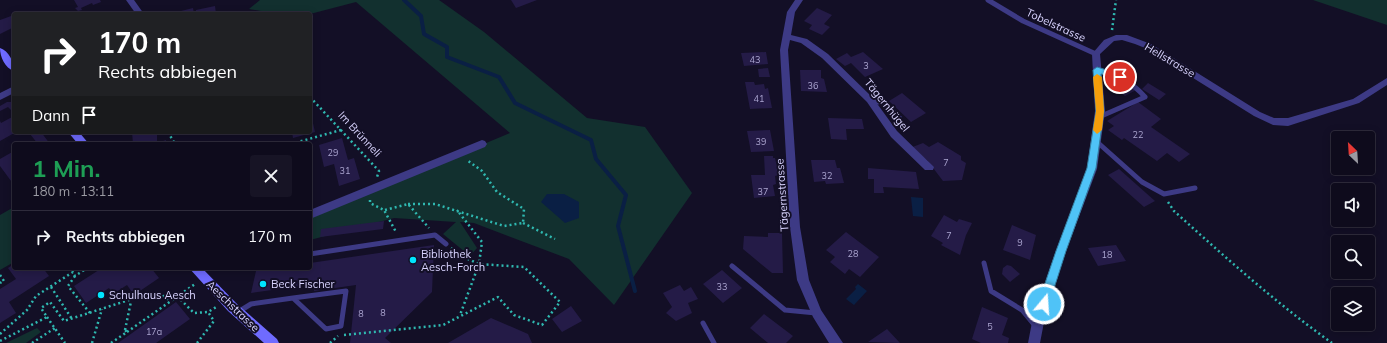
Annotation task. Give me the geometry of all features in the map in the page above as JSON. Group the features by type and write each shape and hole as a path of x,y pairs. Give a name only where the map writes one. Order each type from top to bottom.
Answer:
{"main road":[{"path":"0,52 12,66"},
{"path":"75,134 82,142"},
{"name":"Aeschstrasse","path":"197,270 226,301 273,343"}],"street":[{"path":"130,0 139,12"},
{"name":"Tägernstrasse","path":"799,0 791,12 784,50 795,227 803,280 817,313 831,337 837,343"},
{"name":"Tägernhügel","path":"786,36 804,41 826,56 870,100 894,134 929,167"},
{"path":"1034,343 1037,328 1061,251 1092,168 1100,111 1096,54 1108,40 1116,38"},
{"name":"Hellstrasse","path":"1116,38 1131,39 1148,46 1257,114 1273,121 1288,122 1356,101 1387,81"},
{"path":"0,97 12,90"},
{"path":"312,214 482,144"}],"lane":[{"name":"Tobelstrasse","path":"988,0 1023,20 1096,54"},
{"path":"1097,70 1120,77 1136,86 1145,97 1099,117"},
{"path":"870,100 884,103 899,117"},
{"path":"1096,141 1142,182 1164,194 1195,188"},
{"path":"312,254 434,234 446,244"},
{"path":"984,263 990,291 1022,310 1037,328"},
{"path":"732,266 781,308 785,310 817,313"},
{"path":"238,312 251,304 293,298 346,291 341,326 326,329 293,298"},
{"path":"703,323 714,343"}],"path":[{"path":"1116,0 1112,30 1116,38"},
{"name":"Im Brünneli","path":"312,99 379,171 370,190"},
{"path":"298,142 340,130"},
{"path":"459,153 482,171 497,192 524,209 523,223"},
{"path":"370,190 370,203 379,205 385,210 399,239"},
{"path":"1164,194 1174,211 1305,325 1332,343"},
{"path":"385,210 408,204 435,204 504,226 523,223 554,239"},
{"path":"408,204 434,234"},
{"path":"457,210 482,242 479,264 460,315"},
{"path":"330,343 338,336 443,325 498,297 514,315 542,325 560,302 524,267 479,264 457,254 446,244"},
{"path":"71,270 74,274"},
{"path":"0,334 27,310 36,296 83,270"},
{"path":"74,274 68,286 90,313"},
{"path":"0,275 4,280 0,283"},
{"path":"51,287 72,319"},
{"path":"111,343 186,290"},
{"path":"126,331 133,292"},
{"path":"65,343 41,308 50,302 64,321 132,299 164,296 170,301"},
{"path":"177,296 194,313 208,312 226,301"},
{"path":"92,343 102,309"},
{"path":"197,343 214,321 208,312"},
{"path":"0,341 47,317"},
{"path":"32,343 55,328"}],"green space":[{"path":"260,0 439,0 484,32 587,118 645,127 692,193 614,305 569,259 474,223 460,222 477,248 470,256 443,234 456,222 394,218 312,239 312,216 510,133 356,2 312,13 312,12 267,12 249,9"},
{"path":"1313,0 1387,0 1387,25"},
{"path":"12,208 12,263 0,270 0,215"},
{"path":"37,328 41,332 26,343 6,343"}],"water":[{"path":"547,194 564,194 579,202 579,218 565,223 541,202"},
{"path":"911,197 923,198 923,217 913,216"},
{"path":"858,284 867,291 854,305 846,299 856,289 855,287"}],"building":[{"path":"74,0 100,0 101,2 93,5 92,3 78,11 75,8 78,7"},
{"path":"511,0 537,0 516,8"},
{"path":"215,6 216,12 196,12 196,10"},
{"path":"193,8 194,12 179,12"},
{"path":"817,8 832,15 824,24 830,27 822,35 809,29 812,25 804,21"},
{"path":"12,16 12,28 0,34 0,20"},
{"path":"766,52 768,64 744,66 741,53"},
{"path":"863,52 883,69 865,77 851,63 845,66 836,59 847,53 851,57"},
{"path":"768,68 770,77 759,77 758,69"},
{"path":"800,70 821,70 821,78 824,79 827,92 801,91"},
{"path":"1113,75 1125,83 1116,89 1104,80"},
{"path":"745,82 754,82 755,85 764,84 765,89 768,88 772,108 750,109"},
{"path":"1126,83 1136,90 1125,96 1116,89"},
{"path":"1148,83 1166,94 1159,100 1142,89"},
{"path":"902,93 926,113 911,122 889,101"},
{"path":"7,102 12,102 12,111 8,107 0,111 0,106"},
{"path":"1138,102 1161,119 1151,127 1190,154 1179,162 1167,153 1157,161 1124,138 1122,140 1108,130 1114,126 1107,121"},
{"path":"12,117 12,134 0,141 0,121 1,123"},
{"path":"828,118 862,119 864,129 846,129 847,140 831,139"},
{"path":"312,119 315,132 312,133"},
{"path":"770,130 774,151 751,152 747,131"},
{"path":"30,134 42,134 48,142 36,142"},
{"path":"132,134 157,134 157,142 133,142"},
{"path":"292,134 308,134 293,138"},
{"path":"342,138 348,160 354,158 360,179 339,186 334,164 324,167 319,145"},
{"path":"938,142 961,156 961,160 966,163 962,180 943,181 927,160 910,148 923,143 929,147"},
{"path":"12,152 12,182 0,166 0,159"},
{"path":"764,156 773,156 773,158 775,158 779,175 775,176 776,184 773,185 775,196 754,198 751,175 765,175"},
{"path":"811,160 835,160 837,168 840,168 844,183 826,184 825,181 814,182"},
{"path":"868,168 916,172 919,189 883,187 884,193 874,193 874,179 868,179"},
{"path":"1119,169 1155,201 1144,207 1108,175"},
{"path":"944,215 957,222 959,219 972,223 966,235 960,255 941,245 943,243 931,236"},
{"path":"384,221 383,229 320,237 321,229"},
{"path":"1012,225 1036,235 1030,260 1003,250"},
{"path":"846,232 879,257 860,277 849,269 845,274 830,262 835,257 826,250"},
{"path":"768,233 782,233 783,273 772,273 743,249 744,236 768,237"},
{"path":"434,245 432,292 385,338 391,343 350,343 356,285 314,291 315,284 251,293 256,271 312,270 312,263"},
{"path":"1116,245 1126,261 1098,266 1088,248"},
{"path":"12,265 12,270 44,270 49,276 9,302 16,313 0,323 0,289 16,279 8,268"},
{"path":"1007,265 1011,266 1020,274 1010,282 1002,274 1003,268"},
{"name":"Schulhaus Aesch","path":"99,270 153,270 159,278 134,295 127,285 113,294 109,288 86,303 74,286"},
{"path":"722,270 742,288 723,303 703,284"},
{"path":"680,285 684,291 691,287 698,299 688,303 692,313 676,321 666,313 672,307 663,293"},
{"name":"Schulhaus Aesch","path":"176,302 190,319 156,343 118,343"},
{"path":"571,306 582,321 562,332 552,319"},
{"path":"982,307 1008,318 1002,335 1009,338 1008,343 981,343 972,339"},
{"path":"764,314 793,336 786,343 768,343 750,328"},
{"path":"491,318 528,334 532,343 448,343"},
{"path":"887,329 900,343 868,342"}],"waterway":[{"path":"404,0 421,16 424,34 447,47 447,57 499,77 515,103 591,140 596,159 626,195 618,226 635,291"}],"slow traffic":[{"path":"1097,77 1100,111 1097,130"}],"place":[{"name":"Bibliothek Aesch-Forch","path":"413,260"},
{"name":"Beck Fischer","path":"263,284"},
{"name":"Schulhaus Aesch","path":"101,295"}],"route":[{"path":"1044,304 1061,251 1092,168 1100,111 1097,70 1120,77"}]}
